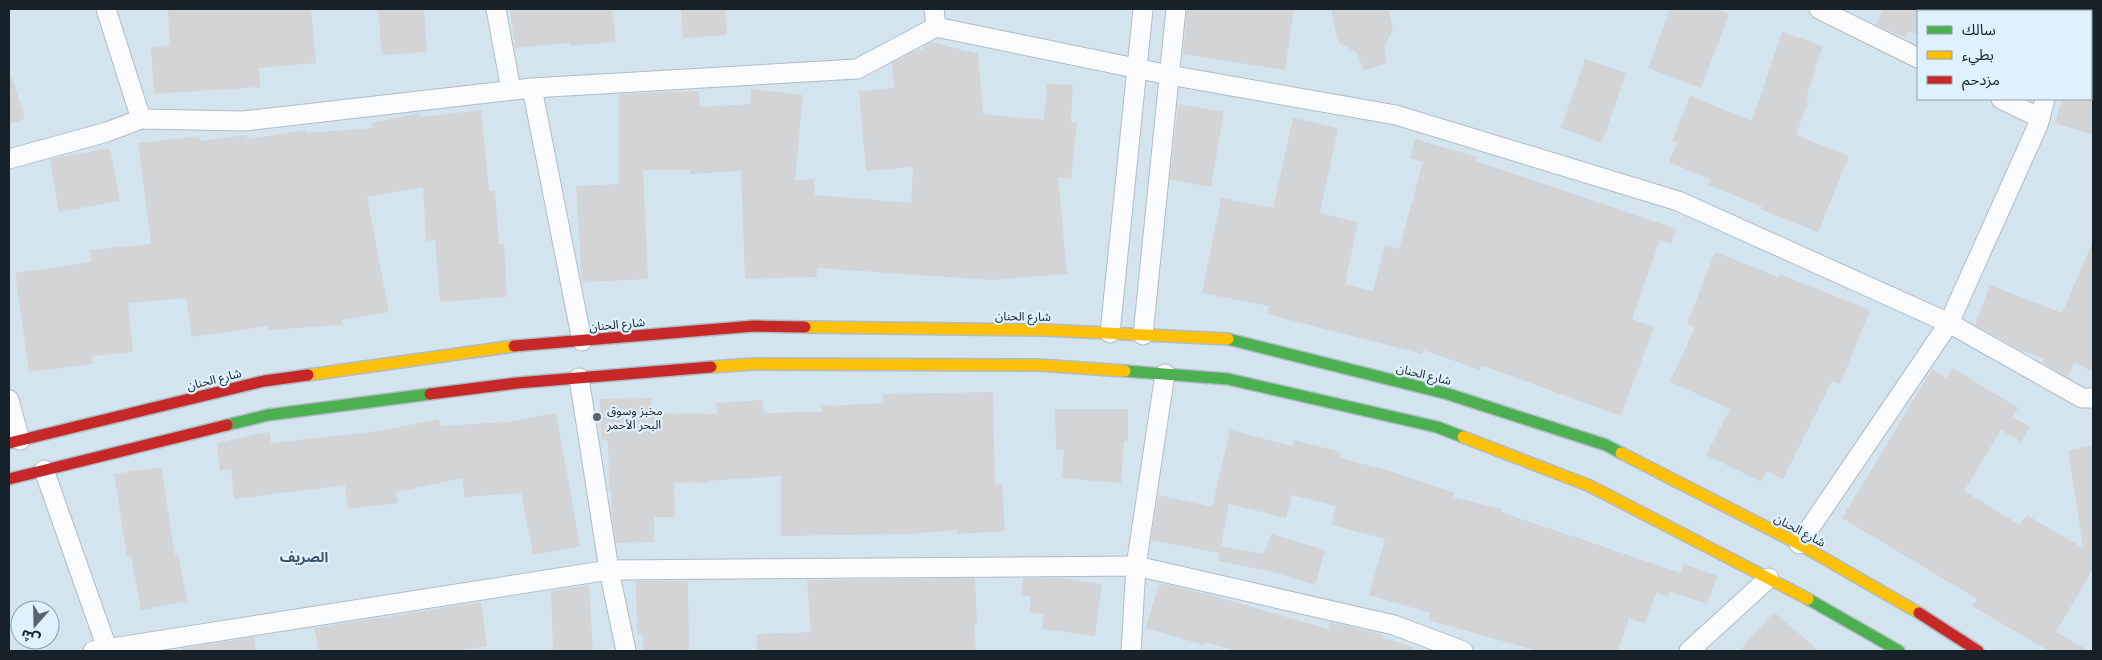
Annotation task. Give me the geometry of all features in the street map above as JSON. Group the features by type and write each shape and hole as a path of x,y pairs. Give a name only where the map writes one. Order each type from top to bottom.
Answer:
{"main road":[{"name":"شارع الحنان","path":"14,441 264,381 512,346 582,340 754,326 1110,333 1230,339 1448,394 1606,445 1799,544 1902,602 1978,651"},
{"path":"9,479 268,414 517,383 752,364 1039,365 1228,379 1437,427 1590,486 1769,578 1881,639 1899,651"}],"street":[{"path":"106,9 141,119"},
{"path":"496,9 511,90"},
{"path":"1110,333 1143,9"},
{"path":"1143,335 1176,9"},
{"path":"1818,9 1917,58"},
{"path":"9,159 108,132 141,119 244,121 532,88 857,68 935,18 1170,75 1396,115 1678,201 1949,323 2082,398 2093,398"},
{"path":"532,88 582,340"},
{"path":"2003,100 2040,118"},
{"path":"1799,544 1949,323 2040,118 2045,100"},
{"path":"1131,651 1136,566 1165,374"},
{"path":"578,378 609,570 626,651"},
{"path":"9,400 14,441"},
{"path":"44,470 102,650 609,570 1136,566 1394,625 1463,651"},
{"path":"1688,651 1769,578"}],"building":[{"path":"168,9 311,9 316,63 259,68 260,87 154,94 151,47 170,46"},
{"path":"378,9 424,9 427,52 382,55"},
{"path":"510,9 612,9 616,42 570,46 569,43 515,48"},
{"path":"681,9 725,9 727,35 683,38"},
{"path":"1187,9 1294,9 1285,70 1183,54"},
{"path":"1331,9 1388,9 1393,28 1384,48 1387,63 1364,70 1357,53 1338,42"},
{"path":"1670,9 1716,9 1729,14 1701,88 1648,68"},
{"path":"1883,9 1918,9 1917,35 1909,31 1906,38 1876,25"},
{"path":"1782,32 1823,46 1806,98 1809,99 1796,135 1849,156 1818,232 1760,209 1762,206 1708,185 1710,179 1669,162 1677,143 1672,141 1690,96 1752,121"},
{"path":"932,42 978,54 983,114 1044,120 1047,84 1073,85 1071,122 1077,123 1071,179 1058,177 1067,274 992,280 817,268 817,277 745,279 741,171 690,174 690,170 643,170 648,279 582,282 576,186 619,184 619,94 699,91 700,107 750,104 751,89 803,95 795,180 814,179 815,195 911,203 913,167 866,171 859,91 894,88 892,63 915,51 922,50 923,47"},
{"path":"1585,59 1626,73 1602,143 1561,128"},
{"path":"9,77 12,77 25,119 9,124"},
{"path":"2093,99 2093,135 2055,123 2062,100"},
{"path":"1178,104 1224,112 1211,187 1170,180"},
{"path":"481,110 489,191 495,191 499,244 504,244 507,297 440,302 435,240 426,241 423,187 367,197 389,312 342,320 343,325 268,330 268,326 192,337 186,298 128,303 133,352 92,356 93,364 29,372 15,273 92,262 90,250 151,244 138,143 200,136 200,141 247,135 247,139 305,130 306,133 372,128 371,123 420,113 421,117"},
{"path":"1293,118 1338,128 1320,213 1358,222 1345,284 1373,291 1385,245 1399,249 1423,162 1410,158 1415,139 1477,157 1476,161 1676,229 1671,244 1660,240 1632,319 1654,327 1621,416 1481,365 1480,370 1423,350 1422,354 1267,314 1269,306 1202,293 1221,198 1273,208"},
{"path":"110,148 120,201 59,212 50,159"},
{"path":"2093,241 2093,372 2074,363 2068,377 2043,363 2044,359 2018,349 1975,325 1990,285 2062,313"},
{"path":"1715,252 1778,277 1780,274 1870,310 1840,384 1832,381 1783,479 1767,471 1761,482 1706,455 1730,409 1670,382 1695,327 1687,324"},
{"path":"1953,368 2018,408 2013,417 2030,427 2021,442 2001,430 1964,491 2020,525 2027,515 2083,548 2068,450 2093,446 2093,569 2056,632 2089,651 2049,651 1972,606 1977,599 1842,518 1932,369 1946,378"},
{"path":"993,392 995,485 1002,484 1005,531 957,534 957,530 908,534 781,536 781,476 708,481 708,483 674,482 675,517 654,517 654,542 616,543 611,490 609,490 608,440 601,440 600,399 651,398 651,413 717,414 716,403 763,400 764,413 822,412 822,406 884,403 883,394"},
{"path":"1055,409 1128,409 1128,441 1124,441 1121,483 1062,478 1064,450 1056,450"},
{"path":"556,413 580,546 533,555 521,493 464,497 463,478 396,492 398,503 348,509 345,485 234,499 231,469 220,471 217,443 256,434 270,432 271,443 379,431 439,419 440,426 508,422"},
{"path":"1230,430 1293,446 1294,440 1341,452 1340,458 1390,471 1455,493 1453,497 1502,509 1501,512 1681,573 1684,564 1717,576 1707,604 1670,592 1668,597 1656,593 1645,624 1629,618 1618,651 1537,651 1428,620 1430,613 1369,595 1385,539 1331,525 1336,506 1292,495 1286,518 1229,504 1221,546 1264,554 1271,534 1325,550 1315,585 1269,571 1218,561 1220,549 1219,553 1151,540 1158,495 1212,507"},
{"path":"161,467 175,555 178,554 187,601 141,610 131,556 127,556 114,474"},
{"path":"975,578 977,624 974,624 976,651 757,651 757,634 811,632 807,580"},
{"path":"1023,578 1059,578 1102,584 1095,636 1042,629 1044,614 1029,612 1031,597 1021,595"},
{"path":"636,581 688,581 689,651 643,651 643,635 637,635"},
{"path":"1159,583 1210,595 1328,629 1330,622 1383,635 1382,638 1414,647 1413,651 1237,651 1205,642 1204,645 1146,628"},
{"path":"589,585 593,651 553,651 551,591"},
{"path":"481,602 487,646 454,651 319,651 314,628"},
{"path":"1774,612 1819,651 1739,651"},
{"path":"254,637 256,651 182,651 181,649"}],"traffic: fast":[{"path":"1228,339 1448,394 1606,445 1621,453"},
{"path":"1125,371 1228,379 1437,427 1463,437"},
{"path":"227,425 268,415 430,394"},
{"path":"1808,599 1899,651"}],"traffic: slow":[{"path":"805,327 1045,330 1228,339"},
{"path":"308,375 514,346"},
{"path":"711,367 753,364 1039,365 1125,371"},
{"path":"1463,437 1590,486 1808,599"},
{"path":"1621,453 1799,544 1919,613"}],"traffic: jam":[{"path":"514,346 754,326 805,327"},
{"path":"430,394 517,383 711,367"},
{"path":"9,443 264,381 308,375"},
{"path":"9,479 227,425"},
{"path":"1919,613 1978,651"}],"place":[{"name":"مخبز وسوق البحر الأحمر","path":"597,417"}],"district":[{"name":"الصريف","path":"304,556"}]}
